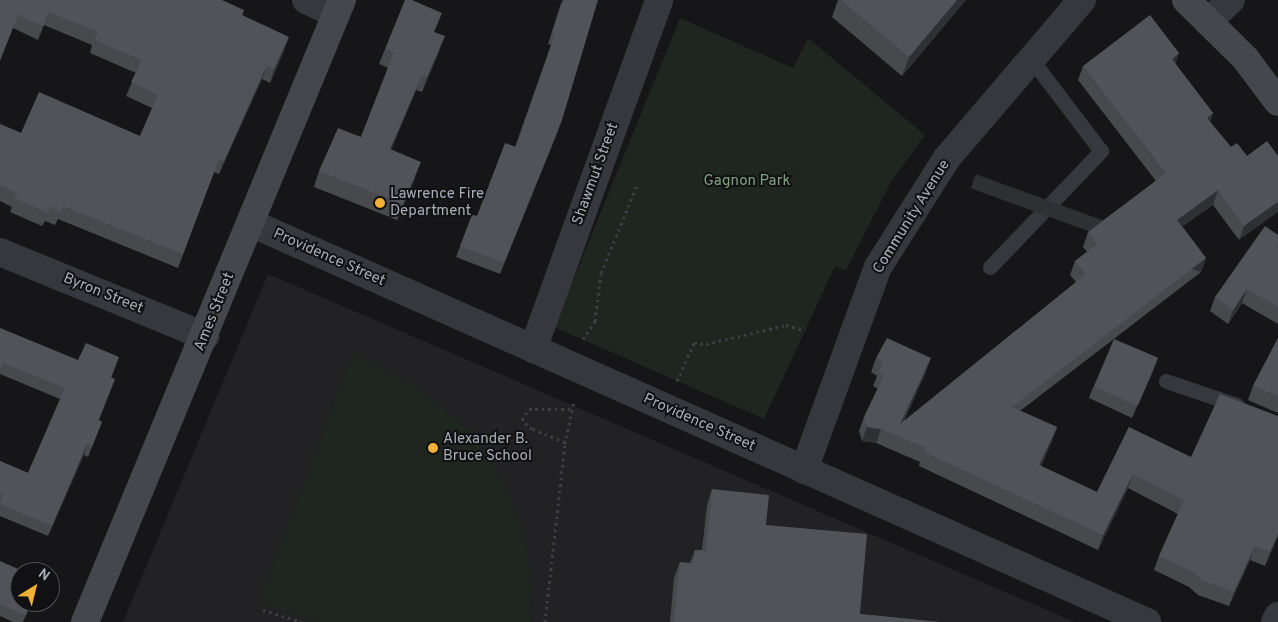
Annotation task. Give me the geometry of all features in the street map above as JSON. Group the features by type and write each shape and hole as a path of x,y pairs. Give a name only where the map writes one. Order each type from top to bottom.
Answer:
{"street":[{"path":"306,0 339,7"},
{"name":"Shawmut Street","path":"533,349 658,0"},
{"name":"Community Avenue","path":"804,470 878,267 947,158 1082,0"},
{"path":"1186,0 1245,58 1278,102"},
{"path":"1208,22 1231,0"},
{"name":"Ames Street","path":"85,622 205,336 339,7"},
{"name":"Providence Street","path":"251,223 1147,622"},
{"name":"Byron Street","path":"0,252 205,336"},
{"path":"1275,622 1278,616"}],"lane":[{"path":"990,267 1101,151 1032,60"},
{"path":"1166,381 1204,392 1250,411"}],"path":[{"path":"583,339 595,321 601,273 638,183"},
{"path":"677,381 694,343 706,344 786,325 805,330"},
{"path":"545,622 565,442 574,401"},
{"path":"565,442 532,429 522,420 529,409 572,408"},
{"path":"263,610 302,622"}],"shaded area":[{"name":"Alexander B. Bruce School","path":"268,274 1075,622 123,622"}],"green space":[{"name":"Gagnon Park","path":"680,18 793,68 808,38 925,135 891,182 846,270 835,266 764,419 554,327"},
{"path":"353,352 414,385 440,405 470,433 493,462 510,494 528,551 532,588 530,622 318,622 258,603"}],"building":[{"path":"0,0 222,0 244,10 242,15 289,37 274,69 267,65 224,161 219,159 183,254 63,206 60,212 50,207 47,213 15,198 17,193 0,185 0,124 21,133 39,92 140,136 158,95 131,82 142,60 94,40 98,32 48,12 43,26 18,15 0,61"},
{"path":"405,0 412,0 442,13 434,32 445,36 427,77 422,75 390,149 421,162 403,204 319,171 338,128 361,137 394,52 385,49"},
{"path":"563,0 598,0 562,120 504,263 460,246 472,215 477,216 505,143 516,147 555,34 552,33"},
{"path":"841,0 957,0 909,57"},
{"path":"1150,15 1179,53 1172,59 1213,113 1207,118 1231,147 1237,143 1247,156 1267,141 1278,156 1278,202 1244,226 1218,190 1177,220 1206,258 1012,407 1057,427 1039,465 1097,492 1129,427 1191,457 1220,394 1278,416 1278,534 1270,552 1255,546 1234,592 1203,581 1195,573 1159,556 1184,500 1133,474 1103,535 924,452 926,448 881,429 867,427 864,417 884,375 878,372 883,362 876,358 887,338 931,358 900,424 1086,274 1075,261 1097,244 1088,232 1166,173 1083,66"},
{"path":"1265,226 1278,235 1276,247 1278,248 1278,307 1247,289 1233,310 1215,297"},
{"path":"0,328 78,360 86,343 119,357 111,378 115,379 98,420 102,422 92,446 87,444 52,526 0,504 3,494 0,493 0,461 28,473 65,388 3,363 0,370"},
{"path":"1278,338 1278,396 1253,386"},
{"path":"1114,339 1158,358 1138,406 1094,387"},
{"path":"712,489 769,495 766,525 867,534 860,614 939,622 674,622 680,562 693,564 695,550 706,551"},
{"path":"0,561 10,565 10,608 0,604"}],"place":[{"name":"Lawrence Fire Department","path":"380,203"},
{"name":"Alexander B. Bruce School","path":"433,448"}]}
